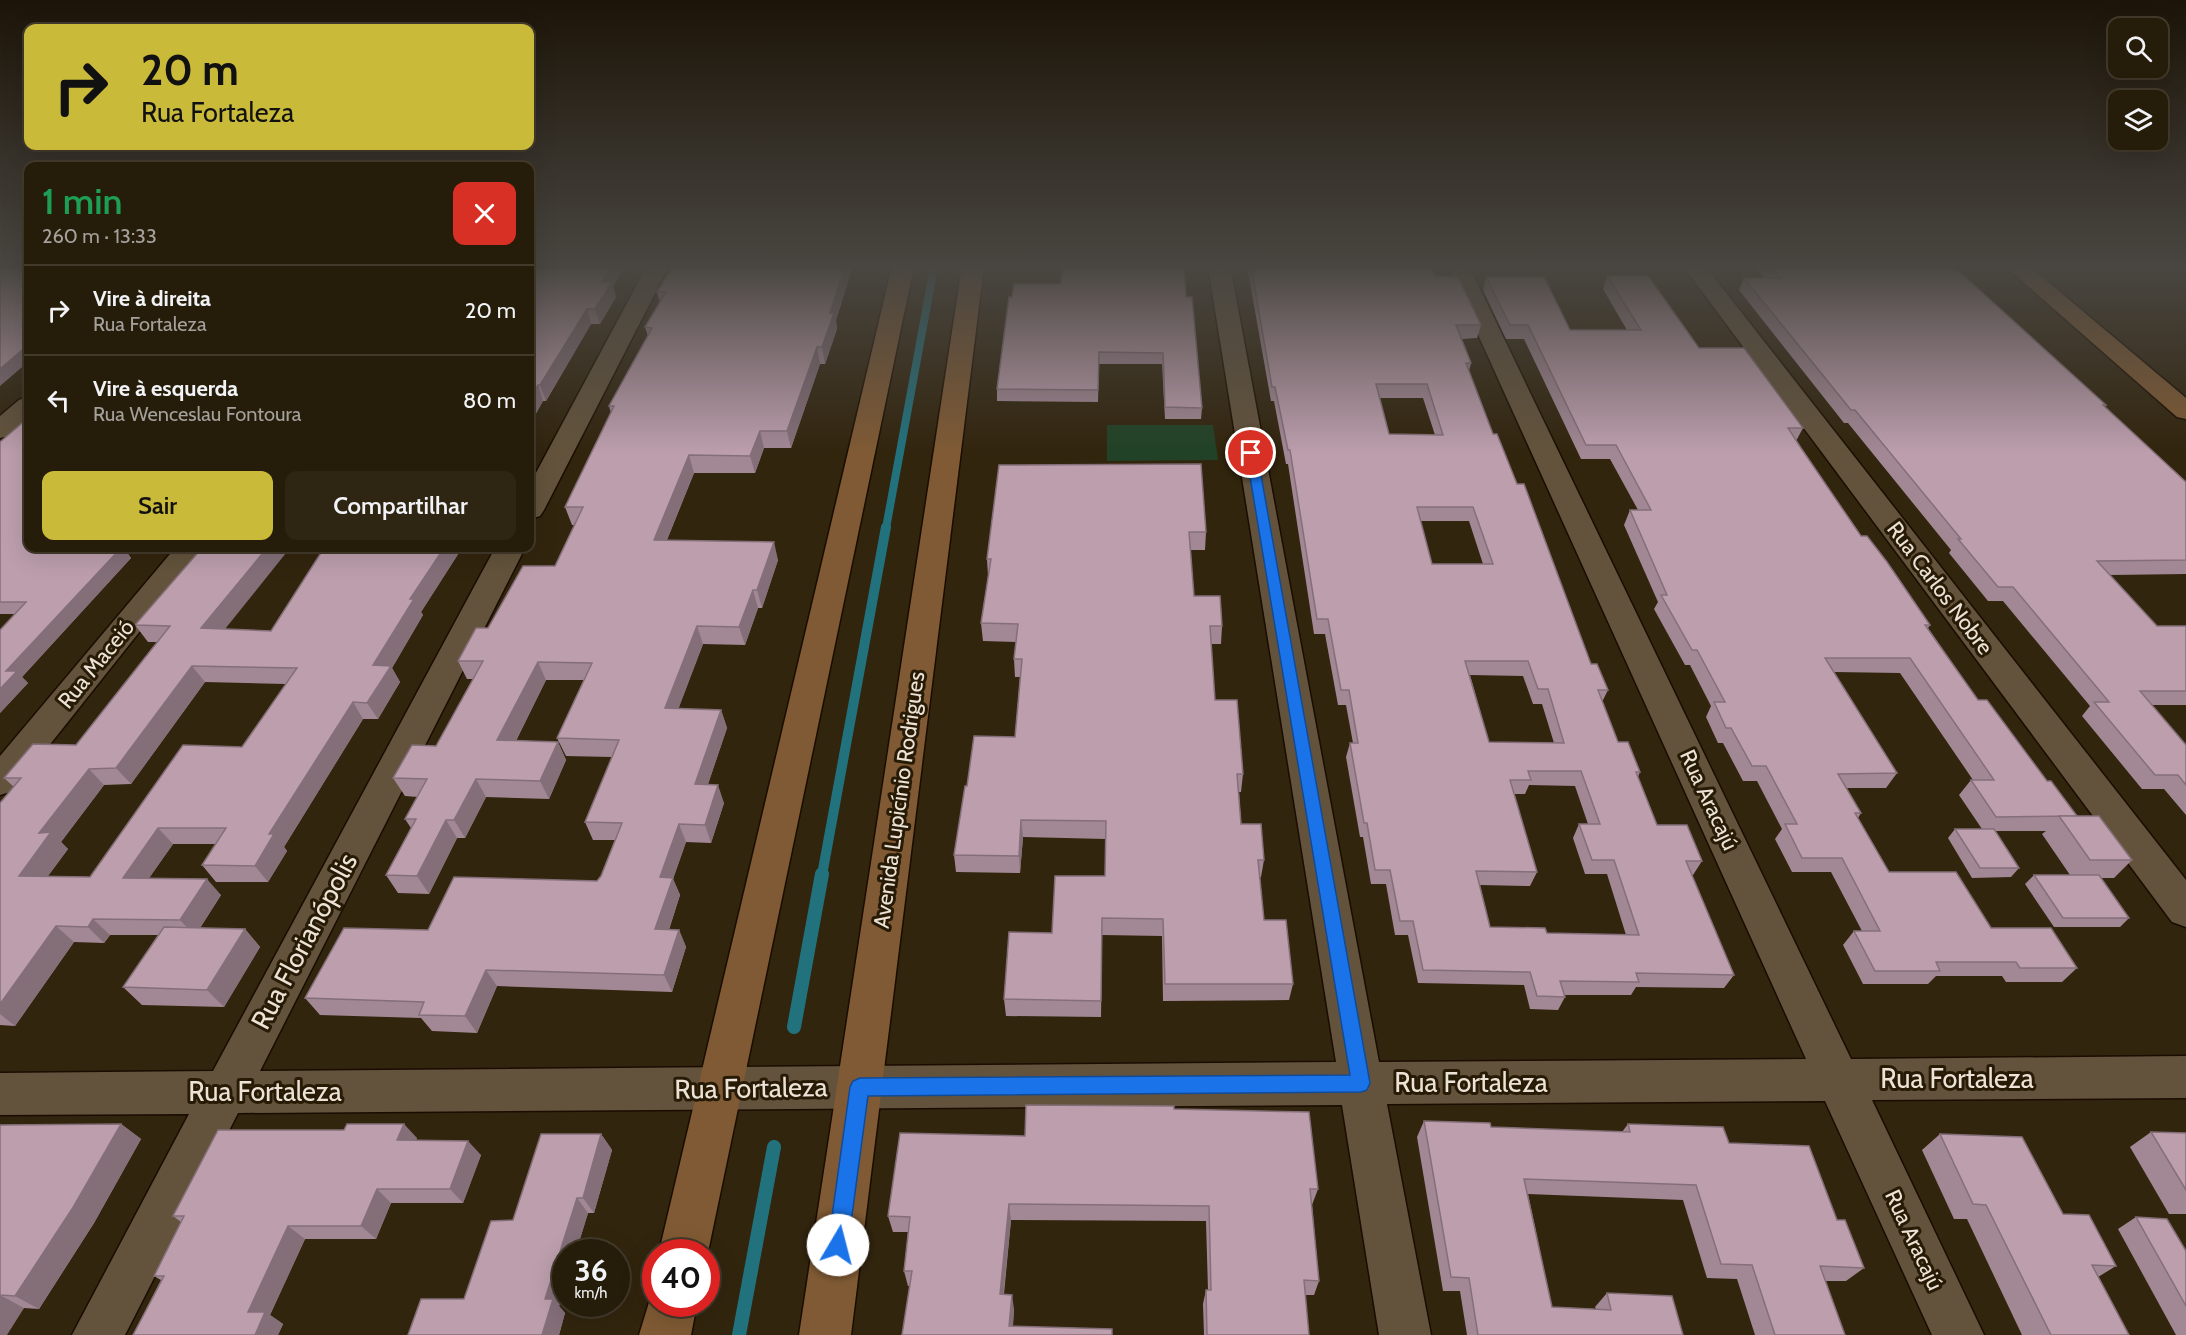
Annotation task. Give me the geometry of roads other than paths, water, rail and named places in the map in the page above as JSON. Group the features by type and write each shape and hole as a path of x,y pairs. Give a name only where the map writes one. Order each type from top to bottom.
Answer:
{"street":[{"path":"534,502 625,328"},
{"path":"686,1239 889,328"},
{"name":"Avenida Lupicínio Rodrigues","path":"825,1335 964,328"},
{"path":"1230,328 1405,1335"},
{"name":"Rua Aracajú","path":"1487,328 1958,1335"},
{"name":"Rua Carlos Nobre","path":"1742,328 2186,910"},
{"path":"2089,328 2186,411"},
{"path":"0,430 24,409"},
{"name":"Rua Maceió","path":"0,781 188,552"},
{"name":"Rua Florianópolis","path":"98,1335 508,552"},
{"name":"Rua Fortaleza","path":"0,1094 2186,1077"},
{"path":"665,1335 669,1317"}],"waterway":[{"path":"886,528 923,328"},
{"path":"822,875 886,527"},
{"path":"794,1027 822,874"},
{"path":"739,1335 774,1147"}]}
